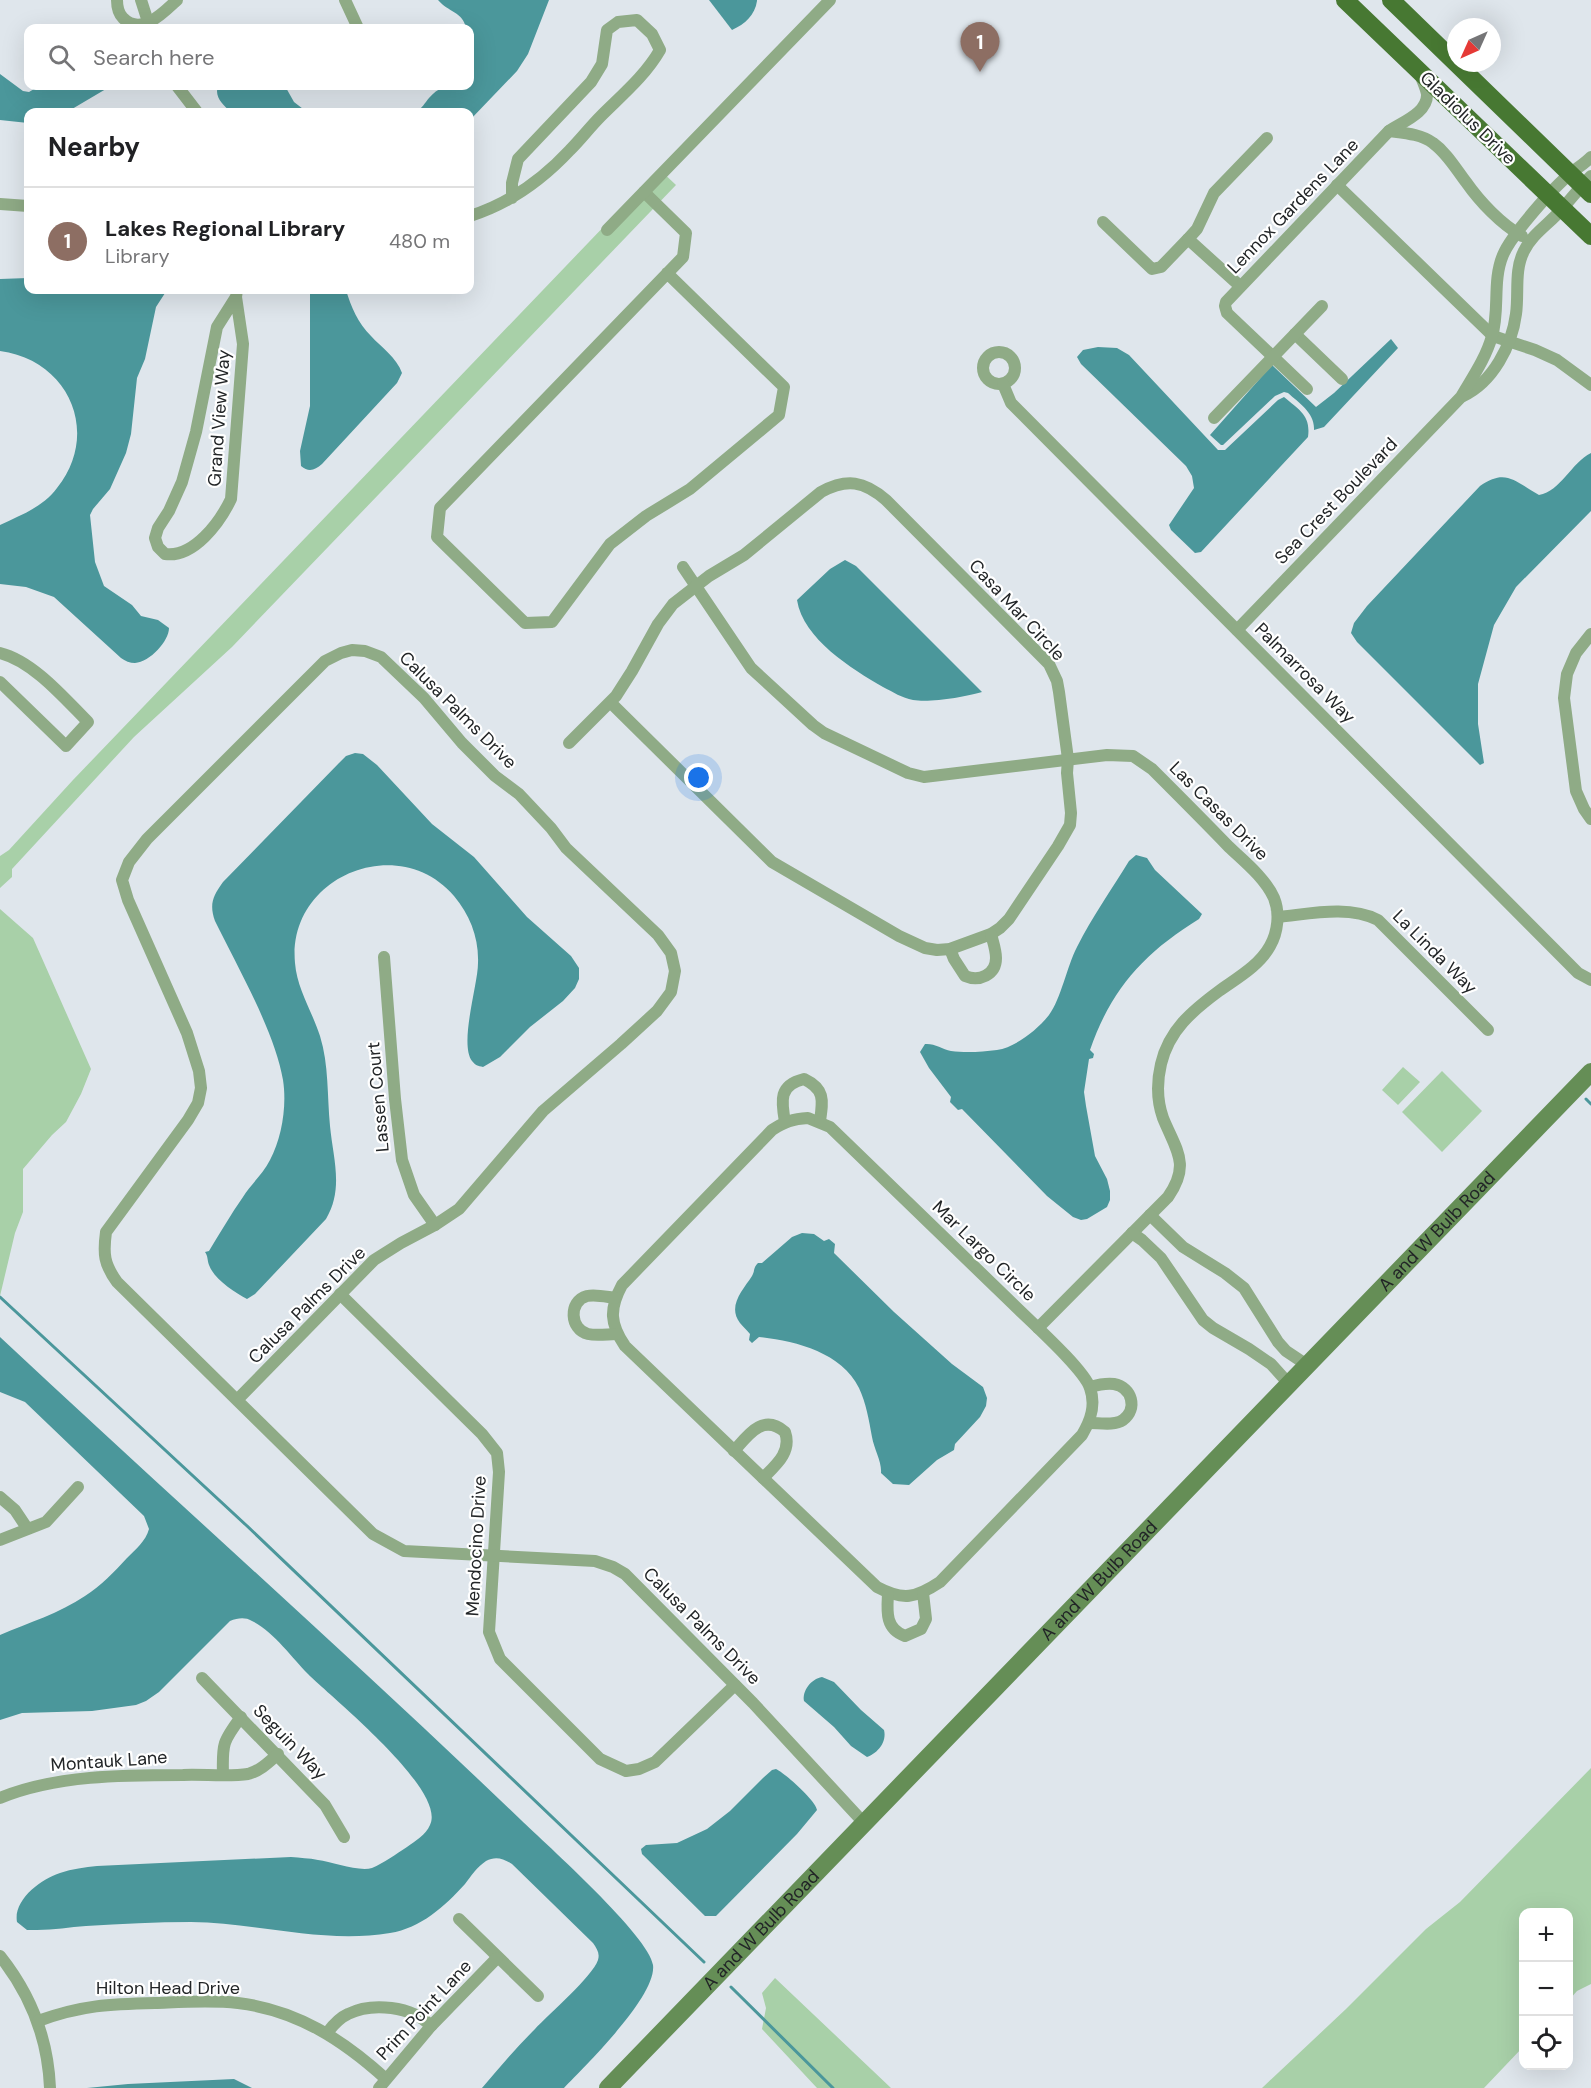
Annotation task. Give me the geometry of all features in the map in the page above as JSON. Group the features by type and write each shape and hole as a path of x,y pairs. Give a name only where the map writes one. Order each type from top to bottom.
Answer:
{"main road":[{"name":"Gladiolus Drive","path":"1345,0 1591,236"},
{"name":"Gladiolus Drive","path":"1391,0 1584,182"}],"street":[{"path":"117,0 117,8 124,20 130,24"},
{"path":"141,0 148,24"},
{"path":"151,24 177,0"},
{"path":"345,0 356,24"},
{"path":"607,230 830,0"},
{"path":"810,20 841,0"},
{"path":"474,214 512,198 569,152 650,67 660,50 652,34 637,20 618,22 607,30 602,64 591,82 518,159 512,183 512,198"},
{"name":"Lennox Gardens Lane","path":"1273,358 1227,313 1226,302 1389,131 1417,114 1425,105 1427,94 1419,70"},
{"path":"180,90 191,108"},
{"path":"1389,131 1416,135 1433,143 1500,220 1530,241"},
{"path":"1103,222 1152,269 1161,267 1197,229 1214,193 1268,138"},
{"path":"1584,182 1581,167 1591,157"},
{"name":"Sea Crest Boulevard","path":"1461,397 1481,362 1492,336 1496,314 1497,274 1503,254 1516,233 1548,195 1584,182"},
{"name":"Sea Crest Boulevard","path":"1237,630 1461,397 1481,384 1493,370 1509,341 1516,315 1518,272 1523,253 1530,241 1563,208 1584,182"},
{"path":"1337,185 1492,336 1557,360 1591,386"},
{"path":"644,192 686,234 683,257 667,273 440,508 437,537 525,623 552,622 610,544 646,516 690,489 779,415 784,387 667,273"},
{"path":"0,204 24,206"},
{"path":"1188,239 1240,286"},
{"name":"Grand View Way","path":"235,294 217,327 196,432 182,482 155,537 158,547 165,554 180,554 192,548 223,517 231,499 243,344 236,294"},
{"path":"1214,418 1322,306"},
{"path":"1295,334 1342,379"},
{"path":"1273,358 1306,389"},
{"name":"Palmarrosa Way","path":"1004,384 1011,403 1578,973 1591,980"},
{"name":"Casa Mar Circle","path":"569,743 623,686 666,612 673,604 744,555 821,492 844,483 867,486 886,500 1049,664 1057,681 1068,759 1070,825 1009,919 1000,928 991,934 950,949 931,949 912,942 772,862 610,702"},
{"name":"Las Casas Drive","path":"683,567 751,668 813,725 838,740 908,773 933,777 1068,759 1121,754 1133,756 1143,762 1259,877 1275,900 1278,916"},
{"path":"1591,634 1576,653 1567,675 1564,698 1576,791 1591,819"},
{"name":"Calusa Palms Drive","path":"237,1400 374,1260 459,1209 543,1111 657,1011 671,993 675,971 671,953 658,935 566,848 551,828 519,794 495,776 462,743 424,698 381,657 365,651 341,652 325,661 147,839 129,862 122,880 128,900 191,1044 199,1071 201,1089 198,1103 188,1120 106,1232 104,1248 106,1267 117,1282 373,1534 392,1546 404,1551 595,1561 625,1574 735,1685 864,1823"},
{"path":"0,653 21,663 44,680 88,722 66,746 0,682"},
{"name":"La Linda Way","path":"1278,916 1353,912 1366,914 1378,920 1488,1030"},
{"path":"1038,1328 1175,1187 1180,1169 1178,1149 1163,1116 1158,1093 1160,1067 1167,1046 1174,1032 1191,1013 1263,957 1275,934 1278,916"},
{"path":"950,949 965,976 976,979 984,977 989,975 996,958 991,934"},
{"name":"Lassen Court","path":"384,957 394,1099 402,1160 414,1194 435,1225"},
{"name":"A and W Bulb Road","path":"608,2088 1591,1072"},
{"path":"785,1122 782,1105 784,1091 792,1082 804,1079 816,1085 821,1095 819,1121 808,1118 796,1119 785,1122 772,1130 622,1286 615,1298 612,1310 617,1334 625,1346 877,1587 888,1594 900,1597 923,1593 952,1570 1082,1435 1090,1423 1093,1409 1090,1387 1115,1384 1126,1389 1132,1399 1131,1412 1122,1421 1109,1424 1090,1423"},
{"name":"Mar Largo Circle","path":"819,1121 830,1126 1038,1328 1082,1374 1090,1387"},
{"path":"1150,1215 1183,1247 1225,1273 1244,1288 1278,1342 1286,1351 1307,1365"},
{"path":"1132,1233 1161,1258 1203,1320 1271,1365 1289,1384"},
{"name":"Mendocino Drive","path":"340,1294 482,1434 496,1453 499,1472 489,1632 500,1659 600,1759 626,1771 639,1769 655,1762 735,1685"},
{"path":"615,1298 593,1295 581,1299 573,1308 573,1320 586,1334 617,1334"},
{"path":"734,1451 748,1435 763,1424 770,1424 785,1432 786,1451 763,1478"},
{"path":"0,1540 46,1522 78,1487"},
{"path":"0,1497 15,1510 27,1528"},
{"path":"888,1594 889,1624 897,1633 905,1636 921,1629 926,1618 923,1593"},
{"name":"Seguin Way","path":"202,1678 326,1805 344,1837"},
{"path":"222,1774 222,1754 226,1737 241,1717"},
{"name":"Montauk Lane","path":"0,1798 20,1790 55,1782 155,1775 248,1774 263,1768 278,1754"},
{"path":"459,1920 538,1996"},
{"path":"0,1956 23,1990 38,2020 49,2064 50,2088"},
{"name":"Prim Point Lane","path":"383,2083 431,2025 497,1958"},
{"name":"Hilton Head Drive","path":"38,2020 79,2007 99,2005 227,2003 261,2008 287,2015 327,2032 383,2083"},
{"path":"327,2032 346,2014 376,2009 414,2012 431,2025"}],"green space":[{"path":"659,169 676,185 232,647 134,737 12,869 12,877 0,888 0,856 9,850 73,780"},
{"path":"0,909 33,938 91,1069 66,1122 23,1169 23,1212 15,1233 0,1296"},
{"path":"1403,1067 1420,1082 1398,1105 1382,1090"},
{"path":"1442,1071 1482,1111 1442,1152 1402,1112"},
{"path":"1591,1768 1591,1984 1573,1996 1573,1908 1519,1908 1519,2051 1484,2088 1262,2088 1426,1929 1460,1902"},
{"path":"775,1978 891,2088 817,2088 762,2029 766,2008 762,1993"}],"water":[{"path":"438,0 549,0 528,54 517,71 474,116 474,108 421,108 438,90 474,90 474,24 464,24 458,15"},
{"path":"709,0 757,1 749,18 732,30"},
{"path":"0,74 23,91 29,92 32,90 104,90 74,108 24,108 24,123 0,120"},
{"path":"217,90 287,90 294,102 302,108 226,108 217,94"},
{"path":"24,278 24,294 164,294 156,307 145,359 137,378 131,434 126,453 110,489 90,515 95,562 104,586 132,605 141,616 158,620 169,628 166,639 158,650 141,662 131,663 121,658 54,597 26,587 0,584 0,525 31,510 57,488 70,467 76,445 76,423 71,402 60,384 44,368 24,357 0,351 0,279"},
{"path":"310,294 347,294 362,326 393,358 402,373 397,383 322,464 309,470 301,466 300,451 310,406"},
{"path":"1391,339 1398,348 1324,427 1314,430 1312,418 1306,409 1284,392 1275,396 1223,445 1210,435 1272,365 1316,407"},
{"path":"1098,347 1117,348 1129,355 1218,450 1225,450 1284,397 1306,418 1308,437 1201,552 1195,553 1171,530 1169,525 1194,488 1192,476 1186,466 1081,364 1077,357 1083,350"},
{"path":"1591,453 1591,511 1516,587 1494,625 1478,684 1478,724 1484,763 1480,765 1357,642 1351,633 1354,623 1367,606 1480,486 1504,477 1516,481 1539,495 1554,488"},
{"path":"845,560 856,566 982,692 938,700 909,699 857,671 819,640 801,614 797,600 830,569"},
{"path":"355,753 363,754 377,765 432,824 474,857 527,917 571,956 579,968 579,979 575,988 563,1001 530,1027 500,1057 483,1067 478,1066 472,1061 467,1041 477,973 477,945 469,919 454,896 431,877 404,867 377,866 350,873 327,887 309,907 297,933 295,963 296,973 320,1036 325,1058 336,1173 335,1196 326,1219 255,1294 247,1299 215,1275 205,1252 209,1251 246,1192 270,1160 284,1111 284,1090 279,1061 272,1041 215,921 212,910 213,900 223,882 346,756"},
{"path":"1136,855 1147,858 1155,870 1202,914 1199,919 1162,945 1132,974 1119,991 1098,1028 1090,1050 1094,1054 1093,1058 1089,1059 1084,1092 1095,1156 1107,1179 1110,1200 1107,1207 1081,1220 1073,1217 1047,1196 962,1109 958,1110 950,1102 951,1097 920,1052 925,1044 956,1052 997,1050 1026,1037 1049,1015 1073,955 1089,925 1129,861"},
{"path":"802,1233 814,1234 824,1241 829,1239 835,1244 834,1253 894,1312 952,1364 983,1387 987,1398 986,1406 980,1417 955,1444 954,1450 937,1460 909,1485 893,1484 881,1473 859,1388 841,1365 816,1350 802,1345 759,1337 752,1343 749,1340 750,1334 736,1317 738,1298 756,1265 762,1263 792,1237"},
{"path":"0,1337 457,1759 573,1869 635,1934 653,1965 651,1978 644,1994 618,2030 564,2088 482,2088 521,2043 588,1976 599,1958 593,1943 512,1864 502,1859 496,1858 483,1863 457,1893 422,1921 390,1933 365,1936 315,1935 191,1922 27,1930 17,1922 19,1906 30,1891 45,1880 69,1870 97,1866 291,1857 315,1859 353,1868 372,1868 423,1835 430,1825 431,1809 405,1768 384,1745 308,1674 275,1638 260,1625 247,1619 230,1621 159,1692 146,1701 136,1705 92,1711 22,1713 0,1720 0,1635 55,1613 91,1592 137,1548 149,1529 144,1516 25,1402 0,1392"},
{"path":"822,1677 834,1682 884,1730 883,1743 875,1753 867,1757 851,1746 834,1727 804,1701 804,1693 808,1686 814,1680"},
{"path":"776,1769 800,1788 817,1810 797,1834 716,1916 705,1916 642,1854 641,1849 646,1845 677,1843 707,1829 730,1811 772,1770"},
{"path":"234,2079 252,2088 87,2088 128,2084"}],"waterway":[{"path":"1586,1099 1591,1104"},
{"path":"0,1297 246,1525 704,1962"},
{"path":"731,1987 833,2088"}],"place":[{"name":"Lakes Regional Library","path":"980,72"}]}
